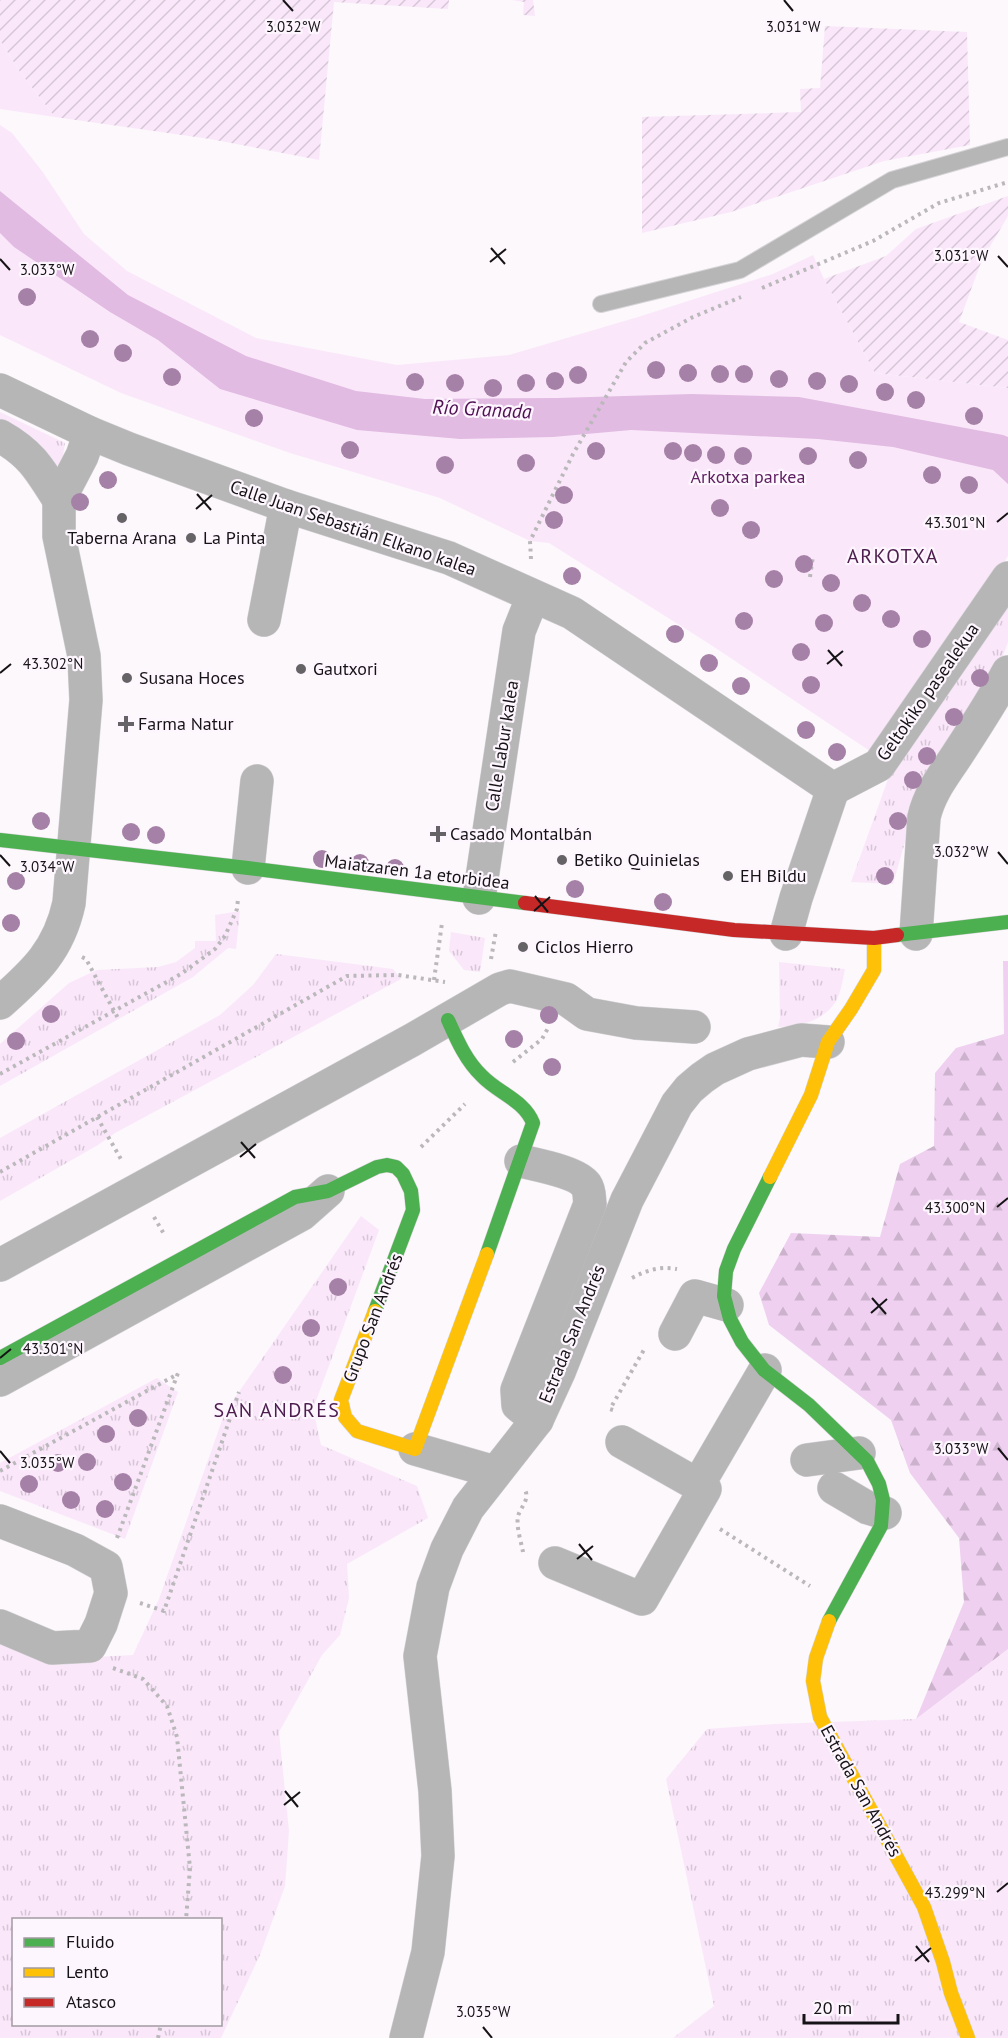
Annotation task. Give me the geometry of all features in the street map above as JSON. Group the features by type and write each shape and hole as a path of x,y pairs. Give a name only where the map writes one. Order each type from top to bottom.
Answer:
{"street":[{"name":"Calle Juan Sebastián Elkano kalea","path":"0,390 90,433 286,506 449,558 572,613 833,789"},
{"path":"0,1003 29,978 55,945 67,914 86,700 84,656 58,536 59,500 82,456 90,433"},
{"path":"0,436 24,451 38,466 59,500"},
{"path":"264,620 286,506"},
{"name":"Geltokiko pasealekua","path":"833,789 879,765 1008,578"},
{"name":"Calle Labur kalea","path":"490,900 519,631 533,596"},
{"path":"916,934 927,802 1008,672"},
{"path":"245,868 257,782"},
{"path":"786,934 795,898 833,789"},
{"name":"Maiatzaren 1a etorbidea","path":"0,840 245,868 734,930 874,938 1008,922"},
{"path":"834,1488 868,1508 885,1512 877,1477 867,1461 799,1396 765,1370 739,1338 725,1295 727,1268 734,1249 811,1095 828,1042 874,970 874,938"},
{"path":"0,1265 448,1020 485,994 500,988 510,986 566,999 587,1014 636,1023 694,1027"},
{"path":"448,1020 476,1071 488,1083 523,1107 532,1117 532,1129 414,1449 495,1472"},
{"name":"Estrada San Andrés","path":"406,2038 428,1952 438,1856 435,1791 420,1656 432,1587 447,1549 468,1508 537,1420 560,1372 627,1200 677,1104 702,1078 715,1069 748,1054 801,1040 828,1042"},
{"path":"521,1161 574,1176 585,1183 589,1192 590,1204 517,1390 518,1405 537,1420"},
{"name":"Grupo San Andrés","path":"0,1380 302,1214 328,1191 368,1170 388,1164 399,1168 411,1188 413,1209 341,1400 345,1417 357,1431 414,1449"},
{"name":"Grupo San Andrés","path":"0,1358 295,1197 328,1191"},
{"path":"675,1334 696,1296 725,1295"},
{"path":"698,1485 765,1370"},
{"path":"555,1563 642,1599 705,1489 622,1442"},
{"path":"807,1460 859,1453"},
{"name":"Estrada San Andrés","path":"885,1512 875,1538 838,1600 820,1643 813,1683 820,1717 924,1907 951,1992 969,2038"},
{"path":"0,1521 75,1550 109,1580 101,1624 90,1646 52,1648 0,1626"}],"lane":[{"path":"601,304 740,270 892,180 1008,147"}],"path":[{"path":"756,290 873,241 939,203 1008,182"},
{"path":"533,596 530,541 573,454 626,362 645,343 693,317 746,295"},
{"path":"810,577 813,556"},
{"path":"0,1074 182,974 215,949 225,936 237,909 245,868"},
{"path":"0,1172 347,976 398,975 434,980 485,994 490,900"},
{"path":"434,980 442,922"},
{"path":"93,972 119,1020"},
{"path":"510,1064 542,1039"},
{"path":"97,1117 110,1139"},
{"path":"627,1281 656,1268 670,1268 725,1295"},
{"path":"610,1409 658,1325 675,1334"},
{"path":"0,1471 178,1373 109,1580 164,1611 239,1392"},
{"path":"495,1472 521,1485 527,1493 518,1520 524,1555 534,1573 538,1575 555,1563"},
{"path":"720,1529 784,1570"},
{"path":"90,1646 101,1650 103,1665 143,1679 167,1706 177,1737 190,1868 186,1918"}],"green space":[{"path":"0,0 449,0 448,9 334,2 319,160 210,139 55,117 20,72 0,40"},
{"path":"512,0 533,0 535,16 523,15 524,2"},
{"path":"825,26 967,32 970,145 884,161 731,212 642,233 642,117 801,112 800,89 820,88"},
{"path":"0,40 20,72 55,117 0,109"},
{"name":"Arkotxa parkea","path":"0,125 12,133 42,171 84,234 127,271 256,338 397,365 509,355 773,274 813,255 875,373 1008,388 1008,556 876,755 708,643 549,543 530,541 440,498 290,453 121,393 0,335"},
{"path":"1008,196 1008,216 982,260 959,322 1008,340 1008,388 875,373 824,279 886,256 916,229"},
{"path":"0,412 65,443 59,479 0,425"},
{"path":"1008,593 1008,642 1000,664 923,779 893,884 851,882 896,757"},
{"path":"240,911 236,949 228,948 193,977 0,1086 0,1044 69,983 97,970 158,967 176,962 195,948 195,941 216,941 215,915"},
{"path":"451,932 485,938 480,972 464,970 449,951"},
{"path":"276,954 393,969 401,979 115,1133 0,1201 0,1138 220,1015 253,985"},
{"path":"1003,961 1008,961 1008,1649 916,1719 964,1602 959,1538 910,1473 891,1420 769,1325 759,1293 791,1233 880,1237 900,1164 934,1146 935,1073 956,1048 1004,1034"},
{"path":"779,962 845,969 838,997 828,1011 804,1024 778,1027 780,1018"},
{"path":"361,1216 379,1230 313,1409 321,1445 417,1486 428,1518 347,1564 349,1598 340,1635 322,1655 279,1732 289,1831 285,1886 260,1955 221,2038 0,2038 0,1637 58,1659 133,1655 159,1599 225,1412"},
{"path":"157,1378 178,1392 125,1539 0,1491 0,1463"},
{"path":"1008,1649 1008,2038 673,2038 714,2006 666,1779 707,1729 916,1719"}],"water":[{"name":"Río Granada","path":"0,191 128,295 246,356 356,391 425,399 692,394 799,397 1008,437 1008,484 993,470 893,447 818,439 631,430 553,437 460,439 357,430 220,389 158,340 110,312 14,247 0,233"}],"traffic: fast":[{"path":"0,840 525,903"},
{"path":"897,935 1008,922"},
{"path":"448,1020 471,1064 488,1082 523,1108 533,1123 487,1254"},
{"path":"0,1358 295,1197 328,1191 377,1167 387,1165 396,1167 403,1174 411,1191 413,1210 375,1311"},
{"path":"770,1177 734,1249 726,1271 724,1296 730,1319 742,1342 764,1370 809,1405 867,1461 879,1484 883,1500 881,1526 829,1621"}],"traffic: slow":[{"path":"770,1177 811,1095 828,1042 874,970 874,938"},
{"path":"375,1311 341,1400 345,1417 357,1431 415,1449 487,1254"},
{"path":"829,1621 816,1658 813,1681 820,1717 924,1907 968,2038"}],"traffic: jam":[{"path":"525,903 734,930 874,938 897,935"}],"place":[{"name":"Taberna Arana","path":"122,518"},
{"name":"La Pinta","path":"191,538"},
{"name":"Gautxori","path":"301,669"},
{"name":"Susana Hoces","path":"127,678"},
{"name":"Farma Natur","path":"126,724"},
{"name":"Casado Montalbán","path":"438,834"},
{"name":"Betiko Quinielas","path":"562,860"},
{"name":"EH Bildu","path":"728,876"},
{"name":"Ciclos Hierro","path":"523,947"}],"district":[{"name":"ARKOTXA","path":"893,556"},
{"name":"SAN ANDRÉS","path":"277,1410"}]}
